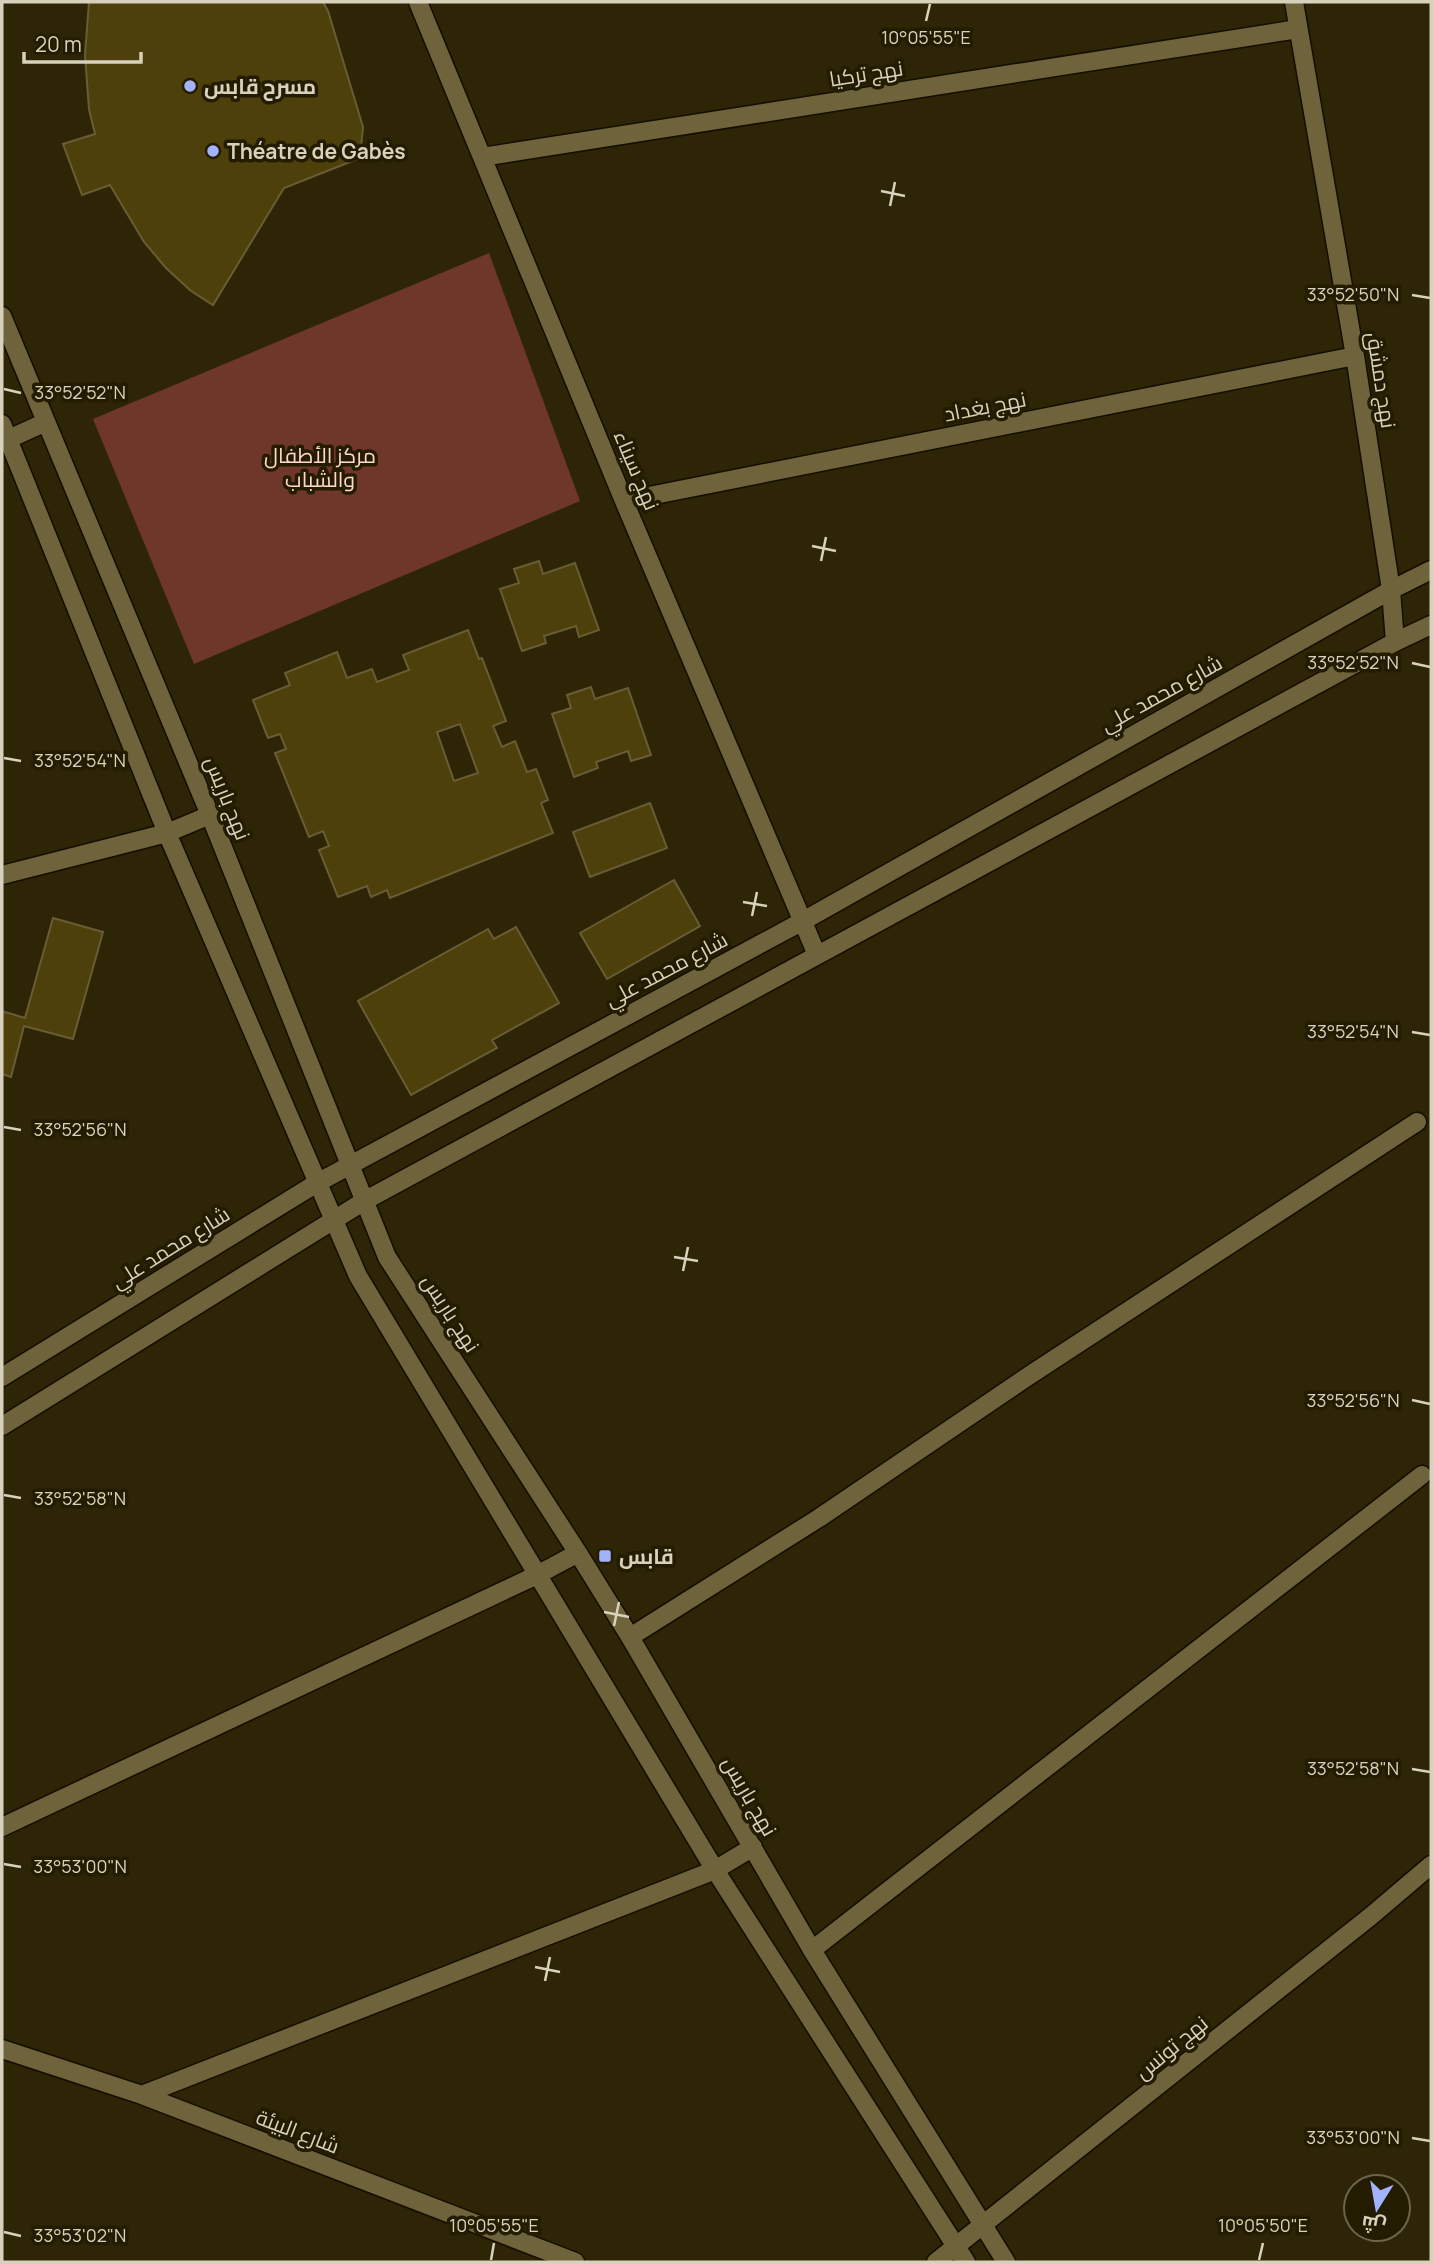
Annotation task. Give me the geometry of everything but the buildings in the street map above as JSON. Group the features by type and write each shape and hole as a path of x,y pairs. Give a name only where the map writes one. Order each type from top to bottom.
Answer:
{"street":[{"name":"نهج سيناء","path":"418,2 624,501 817,955"},
{"name":"نهج دمشق","path":"1294,2 1355,356 1391,590 1395,642"},
{"name":"نهج تركيا","path":"482,156 1298,29"},
{"name":"نهج باريس","path":"2,316 210,815 387,1257 630,1637 812,1950 1006,2262"},
{"name":"نهج بغداد","path":"624,501 1355,356"},
{"path":"46,422 4,435 167,833 358,1276 715,1870 965,2262"},
{"name":"شارع محمد علي","path":"2,1377 317,1183 803,922 1391,590 1431,570"},
{"path":"2,1426 366,1200 1395,642 1431,625"},
{"path":"2,875 167,833 210,815"},
{"path":"630,1637 819,1518 1030,1375 1417,1122"},
{"path":"812,1950 1422,1475"},
{"path":"2,1827 537,1575 578,1553"},
{"path":"142,2095 715,1870 753,1847"},
{"name":"نهج تونس","path":"936,2262 1371,1916 1431,1865"},
{"name":"شارع البيئة","path":"2,2049 142,2095 575,2262"}],"green space":[{"name":"مركز الأطفال والشباب","path":"489,253 580,501 194,664 93,419"}],"place":[{"name":"مسرح قابس","path":"190,86"},
{"name":"Théatre de Gabès","path":"213,151"},
{"name":"قابس","path":"605,1556"}]}
